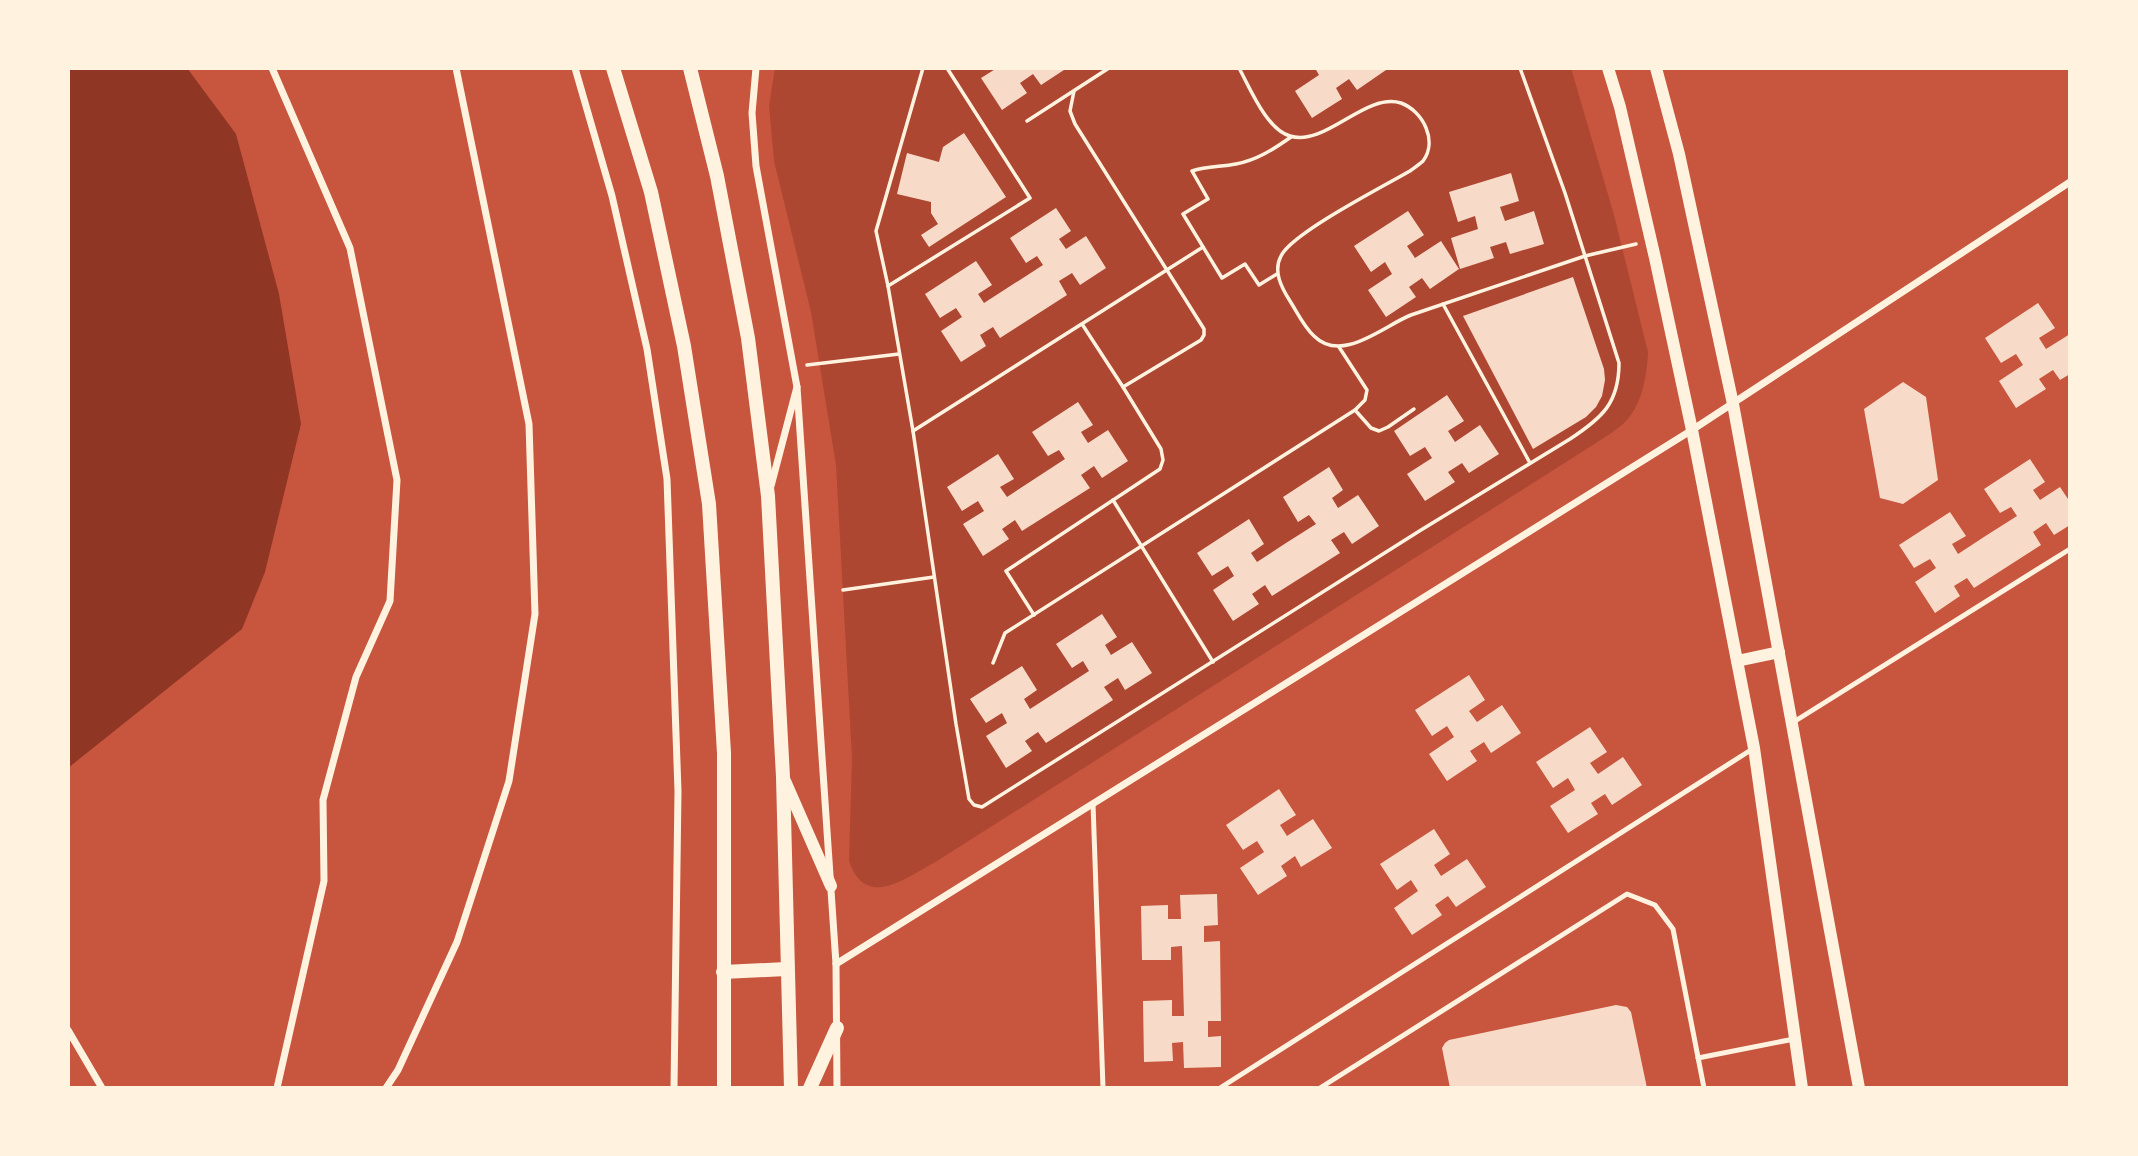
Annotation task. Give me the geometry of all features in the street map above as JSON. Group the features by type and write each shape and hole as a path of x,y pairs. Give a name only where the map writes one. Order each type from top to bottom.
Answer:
{"main road":[{"path":"613,68 651,192 684,346 709,504 724,753 723,1085"},
{"path":"690,68 717,176 748,338 768,496 783,777 791,1088"},
{"path":"723,972 786,969"},
{"path":"810,1088 837,1028"}],"street":[{"path":"272,68 350,248 397,480 390,601 356,677 323,800 324,881 277,1088"},
{"path":"386,1088 398,1070 457,942 509,782 535,614 528,424 456,68"},
{"path":"575,68 612,196 647,349 667,480 678,791 674,1088"},
{"path":"756,68 752,113 756,166 797,387 836,964 837,1088"},
{"path":"1608,68 1623,119 1692,430 1754,748 1802,1088"},
{"path":"1656,68 1679,154 1733,404 1859,1088"},
{"path":"836,964 1692,430 2070,182"},
{"path":"768,496 797,387"},
{"path":"1737,661 1779,652"},
{"path":"783,777 831,887"},
{"path":"68,1030 102,1088"}],"lane":[{"path":"1792,723 2070,549"},
{"path":"1220,1088 1754,748"},
{"path":"1093,804 1103,1088"},
{"path":"1320,1088 1628,894 1656,905 1673,929 1704,1088"},
{"path":"1698,1058 1795,1039"}],"path":[{"path":"923,68 876,232 913,431 969,799 974,805 982,807 1591,425 1606,410 1615,393 1619,363 1565,194 1520,68"},
{"path":"888,286 1030,198 947,68"},
{"path":"1027,121 1109,68"},
{"path":"1239,68 1269,120 1280,132 1291,137 1302,138 1316,134 1381,103 1401,103 1419,115 1427,128 1429,144 1423,160 1410,171 1319,224 1290,244 1280,257 1277,274 1283,290 1313,336 1324,343 1339,347 1357,344 1398,320 1443,304 1585,256 1651,240"},
{"path":"1074,91 1070,111 1075,124 1204,328 1201,340 1123,387"},
{"path":"1277,274 1259,285 1245,264 1222,278 1183,215 1209,199 1192,171 1206,166 1237,164 1272,151 1291,137"},
{"path":"913,431 1203,247"},
{"path":"1443,304 1530,463"},
{"path":"1034,615 1006,572 1160,469 1163,460 1161,449 1082,324"},
{"path":"993,663 1005,634 1355,411 1365,400 1367,390 1339,347"},
{"path":"794,367 899,354"},
{"path":"1355,411 1371,428 1379,430 1414,409"},
{"path":"1113,500 1213,662"},
{"path":"843,590 934,577"}],"shaded area":[{"path":"68,68 187,68 236,134 279,294 301,424 265,572 242,629 68,768"},
{"path":"775,68 1571,68 1614,215 1648,352 1645,381 1639,400 1620,427 937,861 888,886 866,884 856,876 849,861 852,758 836,465 811,312 774,161 769,106"}],"building":[{"path":"997,68 1067,68 1041,85 1033,74 1020,83 1027,93 1002,110 981,78"},
{"path":"1315,68 1386,70 1357,90 1349,79 1336,88 1342,99 1312,118 1295,91 1319,75"},
{"path":"964,133 1006,197 929,247 921,235 938,224 931,213 931,202 897,194 907,153 939,162 943,147"},
{"path":"1511,173 1519,201 1500,207 1505,221 1534,211 1544,244 1510,254 1506,242 1490,247 1494,258 1460,269 1451,238 1478,229 1475,216 1458,222 1449,192"},
{"path":"1056,208 1071,231 1059,239 1066,249 1086,236 1106,268 1080,285 1072,273 1059,281 1067,295 1000,338 993,327 980,335 986,346 961,362 941,331 962,317 956,308 940,318 925,294 976,261 992,285 978,294 984,303 1043,265 1037,256 1026,263 1010,238"},
{"path":"1408,211 1424,235 1407,246 1415,258 1441,241 1459,269 1430,289 1422,278 1409,287 1416,297 1386,317 1368,290 1392,274 1385,262 1371,272 1354,246"},
{"path":"1573,277 1604,369 1602,396 1586,417 1533,449 1463,316"},
{"path":"2038,303 2055,328 2039,338 2046,349 2070,334 2070,374 2060,380 2053,370 2039,379 2046,389 2016,408 1999,381 2023,365 2016,354 2001,363 1985,338"},
{"path":"1903,382 1926,397 1938,480 1903,504 1880,498 1864,409"},
{"path":"1447,395 1464,421 1448,431 1455,442 1480,425 1499,454 1469,473 1462,463 1448,472 1455,482 1425,501 1407,474 1432,458 1425,447 1410,456 1394,431"},
{"path":"1078,402 1093,425 1081,432 1088,443 1108,430 1128,461 1102,478 1094,466 1081,475 1090,488 1022,531 1015,520 1002,529 1009,539 983,556 963,524 984,511 978,501 962,511 947,487 998,454 1014,479 1000,487 1007,497 1065,459 1059,450 1048,456 1032,432"},
{"path":"2030,459 2045,482 2033,490 2040,500 2060,487 2070,502 2070,525 2054,535 2046,523 2033,532 2041,545 1974,588 1967,578 1954,586 1960,596 1935,613 1915,582 1936,568 1930,559 1914,568 1899,545 1950,512 1966,536 1952,544 1958,554 2017,516 2011,507 2000,513 1984,489"},
{"path":"1329,467 1343,490 1332,498 1338,508 1358,495 1379,526 1352,544 1344,532 1331,540 1340,553 1272,596 1265,585 1252,594 1259,604 1233,621 1213,590 1234,576 1228,566 1212,576 1197,553 1249,519 1264,544 1251,553 1257,562 1316,524 1309,515 1298,522 1283,497"},
{"path":"1102,614 1117,637 1105,645 1111,655 1132,642 1152,673 1125,690 1118,678 1104,687 1113,700 1046,743 1038,732 1025,741 1032,751 1006,768 986,736 1007,723 1002,713 986,723 970,699 1022,666 1037,690 1024,699 1030,709 1089,671 1083,661 1072,668 1056,644"},
{"path":"1469,675 1485,700 1469,711 1477,722 1502,705 1521,733 1491,753 1484,742 1470,751 1477,761 1447,781 1429,754 1454,737 1447,726 1432,736 1415,710"},
{"path":"1590,727 1607,752 1590,763 1598,774 1623,757 1642,785 1612,805 1605,794 1591,803 1598,814 1568,833 1550,806 1575,790 1568,778 1553,788 1536,762"},
{"path":"1279,789 1296,815 1280,825 1287,836 1313,819 1332,848 1301,867 1295,856 1281,866 1287,876 1258,895 1240,868 1264,852 1257,841 1243,850 1226,825"},
{"path":"1434,829 1450,854 1434,865 1441,876 1467,859 1486,887 1456,907 1448,896 1435,905 1442,915 1412,935 1394,908 1418,891 1411,880 1397,890 1380,864"},
{"path":"1217,894 1218,925 1204,926 1204,942 1220,941 1221,1021 1208,1021 1208,1037 1221,1036 1221,1067 1184,1068 1183,1042 1172,1043 1173,1061 1144,1062 1143,1001 1172,1000 1172,1016 1184,1016 1182,946 1171,947 1171,960 1142,960 1141,906 1168,905 1168,919 1181,919 1180,895"},
{"path":"1616,1005 1627,1007 1631,1012 1647,1088 1450,1088 1442,1048 1449,1040"}]}
